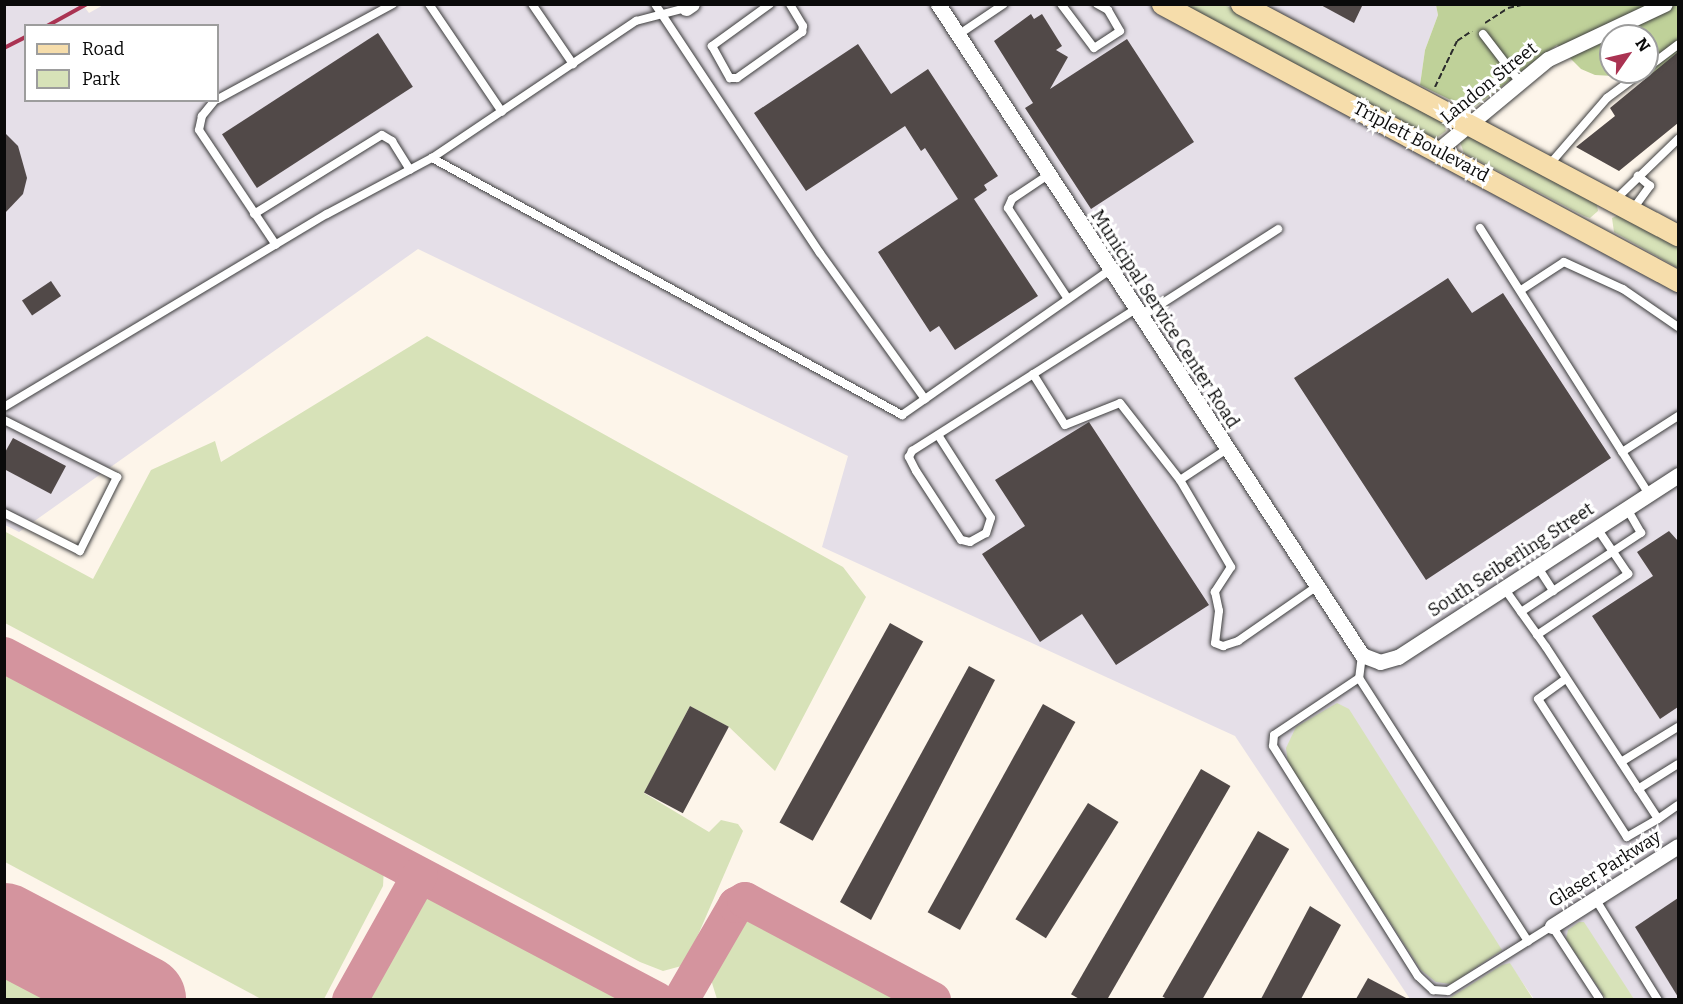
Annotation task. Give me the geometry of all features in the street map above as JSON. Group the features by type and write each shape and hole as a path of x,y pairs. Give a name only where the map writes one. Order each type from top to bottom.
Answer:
{"main road":[{"name":"Triplett Boulevard","path":"1162,4 1678,281"},
{"name":"Triplett Boulevard","path":"1241,4 1678,235"}],"street":[{"name":"Municipal Service Center Road","path":"938,4 1047,175 1362,655"},
{"name":"Landon Street","path":"1437,151 1518,81 1562,52 1665,4"},
{"name":"South Seiberling Street","path":"1362,655 1376,662 1393,659 1678,475"},
{"name":"Glaser Parkway","path":"1552,926 1678,846"}],"lane":[{"path":"219,98 393,4"},
{"path":"429,4 502,111"},
{"path":"532,4 573,64"},
{"path":"655,4 813,244 925,399"},
{"path":"770,4 712,46 730,78 737,78 802,32 803,26 790,4"},
{"path":"958,35 1004,4"},
{"path":"1061,4 1094,48 1121,29 1108,10 1097,4"},
{"path":"4,407 276,245 432,158 636,21 689,6"},
{"path":"1483,34 1518,81"},
{"path":"1659,59 1678,45"},
{"path":"1548,166 1607,98 1626,84"},
{"path":"214,102 202,116 199,130 276,245"},
{"path":"254,214 382,135 392,141 410,170"},
{"path":"1623,206 1638,176 1678,139"},
{"path":"432,158 902,415 1110,270"},
{"path":"1047,175 1012,199 1008,208 1068,299"},
{"path":"1623,206 1650,186 1638,176"},
{"path":"1480,228 1649,494"},
{"path":"938,435 992,518 986,533 970,542 961,540 909,457 938,435 1033,374 1278,229"},
{"path":"1521,290 1564,262 1623,289 1678,327"},
{"path":"1033,374 1065,425 1120,404 1180,480 1231,567 1215,592 1219,612 1215,643 1223,646 1238,641 1317,586"},
{"path":"1622,452 1678,416"},
{"path":"4,420 117,477 80,551 4,513"},
{"path":"1180,480 1227,449"},
{"path":"1521,612 1641,533 1627,509"},
{"path":"1537,635 1628,574 1597,528"},
{"path":"1537,567 1553,591"},
{"path":"1504,588 1658,819"},
{"path":"1362,655 1359,678 1528,940"},
{"path":"1359,678 1274,735 1273,746 1418,976 1433,990 1448,991 1552,926 1599,998"},
{"path":"1566,679 1538,699 1627,837 1678,805"},
{"path":"1621,762 1678,727"},
{"path":"1638,789 1678,764"},
{"path":"1596,900 1658,999"}],"path":[{"path":"1428,103 1457,40 1508,8 1525,4"}],"shaded area":[{"path":"105,4 1162,5 1678,281 1678,999 1634,999 1622,982 1597,999 1534,999 1513,969 1464,999 1410,999 1235,736 822,547 848,456 418,249 19,532 5,525 5,5 83,5 89,13"},
{"path":"1241,5 1436,5 1438,15 1425,50 1420,85"}],"green space":[{"path":"1182,5 1225,5 1442,117 1446,131 1435,139"},
{"path":"1436,5 1678,5 1678,54 1659,70 1659,24 1599,24 1599,75 1581,69 1557,45 1473,108 1465,107 1420,85 1425,50 1438,15"},
{"path":"1470,134 1596,200 1598,211 1590,218 1584,216 1464,153 1460,142"},
{"path":"1623,213 1678,243 1678,268 1614,232 1612,218"},
{"path":"427,336 843,567 866,597 775,771 729,727 690,706 644,793 709,832 721,820 738,824 743,831 685,965 663,971 640,962 5,623 4,531 93,579 151,470 215,441 221,462"},
{"path":"4,657 375,855 384,868 383,886 324,999 261,999 5,862"},
{"path":"1337,703 1349,709 1502,950 1451,984 1436,982 1421,970 1288,764 1286,748 1296,727"},
{"path":"432,892 451,895 648,999 362,999 411,908 419,898"},
{"path":"751,914 771,919 921,999 717,999 708,970 734,920"},
{"path":"1579,922 1584,922 1634,999 1606,999 1566,939 1568,930"},
{"path":"1510,963 1533,999 1448,999 1502,965"},
{"path":"5,969 62,999 5,999"}],"building":[{"path":"1319,4 1363,4 1354,23"},
{"path":"1031,14 1034,19 1042,14 1062,46 1056,50 1068,57 1050,89 1127,39 1194,142 1091,209 1025,108 1033,103 994,41"},
{"path":"378,33 413,87 257,188 222,134"},
{"path":"858,44 891,94 928,69 998,176 984,185 987,190 974,199 1038,296 955,350 939,326 930,332 878,252 958,199 925,148 921,151 905,126 806,191 754,113"},
{"path":"1678,52 1678,123 1619,171 1576,147 1615,116 1610,108 1639,84 1659,84 1659,68"},
{"path":"4,132 18,146 27,178 23,194 4,214"},
{"path":"1448,278 1472,313 1503,293 1611,458 1426,580 1294,378"},
{"path":"51,281 61,296 32,315 22,301"},
{"path":"1089,422 1209,605 1116,665 1082,614 1040,642 982,554 1025,526 995,480"},
{"path":"13,438 66,466 51,494 4,469 4,454"},
{"path":"1669,531 1678,541 1678,707 1660,719 1592,616 1653,576 1637,552"},
{"path":"890,623 923,641 813,841 779,822"},
{"path":"969,666 995,680 871,920 840,902"},
{"path":"1043,704 1075,722 960,930 928,912"},
{"path":"690,706 729,727 683,813 644,793"},
{"path":"1201,769 1230,786 1107,1000 1081,1000 1071,994"},
{"path":"1088,803 1119,822 1046,938 1015,919"},
{"path":"1258,831 1289,849 1202,1000 1169,1000 1162,996"},
{"path":"1678,898 1678,997 1635,927"},
{"path":"1310,906 1341,925 1301,999 1261,999"},
{"path":"1368,978 1408,999 1356,999"}],"taxiway":[{"path":"4,655 657,1000"},
{"path":"350,1000 420,875"},
{"path":"681,1000 736,905 745,900 933,1000"}],"runway":[{"path":"4,928 141,1000"}],"railway":[{"path":"51,24 87,4"},
{"path":"4,48 24,38"}]}
